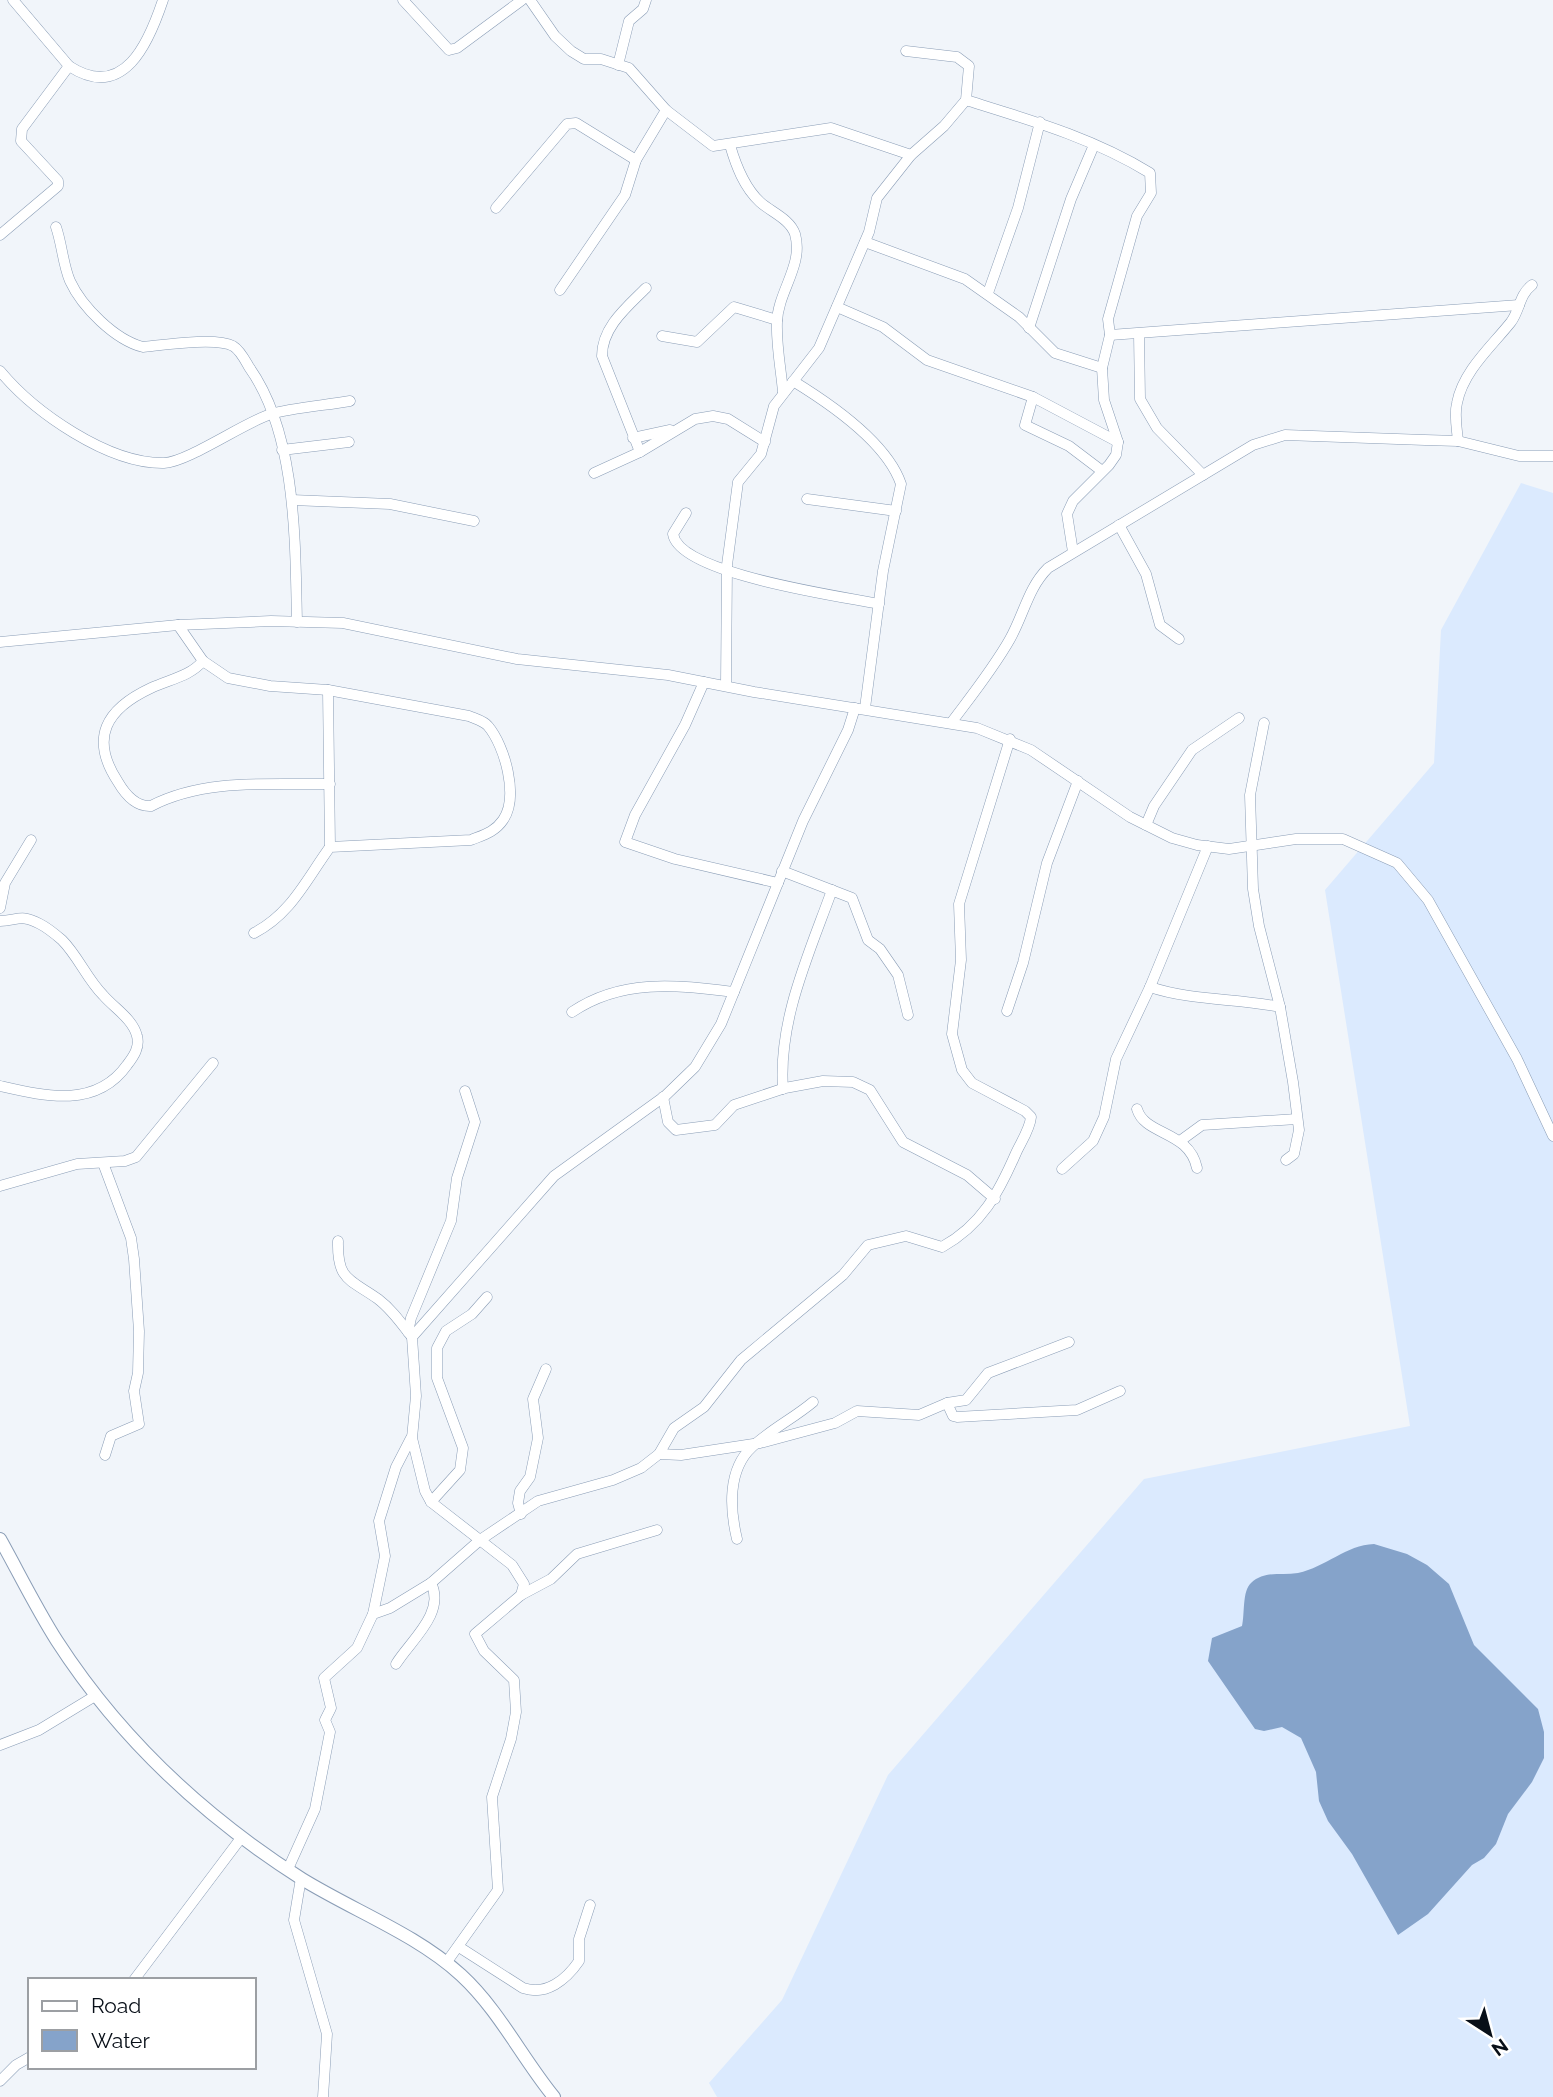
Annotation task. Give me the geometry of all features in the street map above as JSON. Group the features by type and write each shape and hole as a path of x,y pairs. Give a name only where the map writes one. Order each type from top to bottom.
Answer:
{"street":[{"path":"13,0 69,66 77,71 100,75 115,74 133,64 147,44 163,0"},
{"path":"403,0 449,50 457,48 522,0"},
{"path":"530,0 555,36 571,51 584,59 601,59 629,68 666,110 713,146 807,129 831,128 911,155"},
{"path":"618,65 629,21 643,9 646,0"},
{"path":"726,685 726,572 738,482 761,454 774,406 819,348 864,242 877,198 911,155 944,126 965,100 969,65 957,57 906,51"},
{"path":"0,235 58,186 58,181 21,141 22,129 69,66"},
{"path":"965,100 1040,122 1116,152 1150,173 1151,193 1137,216 1108,319 1110,335 1102,368 1104,400 1118,442 1116,455 1073,501 1067,514 1073,552"},
{"path":"560,290 625,195 636,160 666,110"},
{"path":"988,293 1018,208 1040,122"},
{"path":"496,208 566,124 576,123 636,160"},
{"path":"730,145 737,167 749,189 794,230 798,254 788,277 777,320 783,392"},
{"path":"1029,327 1071,199 1094,145"},
{"path":"56,227 69,280 85,304 131,344 142,347 222,342 235,347 259,380 272,413 292,500 297,622"},
{"path":"864,242 944,270 988,293 1055,353 1102,368"},
{"path":"1458,441 1456,406 1459,394 1490,345 1511,322 1526,290 1532,285"},
{"path":"640,452 602,356 602,345 614,320 646,288"},
{"path":"1110,335 1519,305"},
{"path":"662,336 697,342 734,307 777,320"},
{"path":"837,307 883,327 927,360 1033,397 1118,442"},
{"path":"1139,334 1140,399 1157,428 1203,475"},
{"path":"0,371 12,385 65,428 100,448 166,463 272,413 350,401"},
{"path":"410,1334 554,1176 663,1097 704,1054 734,992 823,777 860,708 901,484 897,471 837,408 793,381"},
{"path":"1033,397 1025,425 1045,432 1069,446 1102,471"},
{"path":"633,438 713,416 728,419 765,442"},
{"path":"594,473 640,452 684,426"},
{"path":"951,723 995,664 1012,635 1034,582 1048,568 1252,445 1285,435 1458,441 1519,456 1553,456"},
{"path":"282,450 349,442"},
{"path":"807,499 896,511"},
{"path":"292,500 390,504 474,521"},
{"path":"686,513 673,534 677,547 685,554 726,572 879,604"},
{"path":"1119,525 1146,573 1160,625 1179,639"},
{"path":"0,642 177,625 343,623 517,659 726,685 754,692 951,723 1010,739 1146,825 1172,838 1208,846 1229,849 1329,837 1359,844 1397,863 1411,877 1436,912 1517,1059 1553,1136"},
{"path":"177,625 204,661 228,678 270,686 328,690 460,714 486,723 506,760 509,788 504,819 490,833 471,840 330,846"},
{"path":"204,661 194,672 133,698 114,711 102,740 106,760 133,800 152,806 177,793 196,789 330,784"},
{"path":"704,682 685,725 635,815 625,842 675,859 778,883"},
{"path":"254,933 275,923 288,909 330,846 328,690"},
{"path":"1146,825 1154,806 1192,750 1239,718"},
{"path":"1264,723 1251,782 1253,889 1259,926 1280,1007 1297,1119 1298,1142 1294,1154 1286,1160"},
{"path":"373,1614 390,1608 431,1583 480,1540 546,1496 574,1489 586,1490 641,1468 659,1454 674,1428 704,1406 741,1360 843,1275 868,1245 906,1236 942,1247 979,1219 995,1199 1031,1117 1025,1111 972,1083 962,1070 952,1034 961,960 959,904 1010,739"},
{"path":"1007,1011 1023,963 1047,863 1078,781"},
{"path":"0,908 5,883 31,840"},
{"path":"1062,1169 1093,1141 1104,1117 1116,1059 1150,988 1208,846"},
{"path":"782,871 852,898 868,940 880,949 898,975 908,1015"},
{"path":"783,1089 781,1061 791,1011 832,890"},
{"path":"0,921 20,916 43,925 60,938 102,995 132,1026 137,1037 137,1050 126,1067 95,1091 50,1098 0,1086"},
{"path":"572,1012 601,996 645,986 673,985 734,992"},
{"path":"1150,988 1178,996 1250,1001 1280,1007"},
{"path":"0,1185 77,1164 136,1157 213,1063"},
{"path":"663,1097 668,1122 676,1130 692,1130 715,1125 734,1105 783,1089 823,1081 853,1082 870,1090 903,1143 967,1175 995,1199"},
{"path":"465,1091 475,1122 457,1178 451,1221 410,1334 416,1396 412,1438 425,1491 432,1502 512,1565 524,1584 521,1595"},
{"path":"1137,1109 1144,1122 1180,1141 1194,1155 1197,1168"},
{"path":"1180,1141 1202,1125 1297,1119"},
{"path":"103,1163 131,1238 139,1331 138,1373 134,1391 139,1424 111,1436 105,1455"},
{"path":"338,1241 338,1262 343,1273 358,1289 388,1307 410,1334"},
{"path":"432,1502 460,1469 463,1448 438,1378 437,1349 446,1331 472,1314 486,1297"},
{"path":"659,1454 681,1455 760,1443 835,1423 857,1411 919,1415 947,1403 966,1400 988,1373 1069,1342"},
{"path":"521,1514 518,1503 520,1492 530,1477 538,1438 533,1399 546,1370"},
{"path":"947,1403 953,1416 957,1417 1018,1411 1077,1410 1120,1391"},
{"path":"737,1539 730,1504 733,1490 751,1448 813,1402"},
{"path":"288,1869 315,1809 324,1766 330,1730 325,1720 331,1708 324,1678 357,1648 373,1614 385,1556 379,1521 396,1467 412,1438"},
{"path":"446,1964 498,1890 492,1797 516,1712 514,1681 484,1651 475,1634 521,1595 551,1579 577,1555 657,1530"},
{"path":"0,1539 43,1619 95,1696 155,1766 241,1838 301,1878 446,1964 486,2000 554,2097"},
{"path":"396,1664 434,1608 436,1593 431,1583"},
{"path":"0,1745 39,1730 95,1696"},
{"path":"136,1978 241,1838"},
{"path":"301,1878 294,1920 327,2034 323,2097"},
{"path":"459,1947 531,1991 549,1989 579,1961 579,1939 590,1905"},
{"path":"0,2081 16,2064 28,2058"}],"shaded area":[{"path":"1521,483 1553,493 1553,2097 717,2097 709,2083 782,2000 888,1775 1144,1479 1410,1426 1325,890 1434,763 1441,630"}],"water":[{"path":"1374,1544 1407,1554 1427,1565 1449,1584 1474,1645 1538,1709 1544,1732 1544,1758 1532,1782 1508,1814 1496,1844 1484,1858 1472,1865 1428,1914 1398,1935 1352,1854 1328,1821 1319,1801 1316,1772 1301,1738 1282,1727 1264,1731 1255,1729 1208,1661 1212,1638 1242,1626 1246,1591 1256,1579 1268,1575 1298,1573 1354,1548"}]}
